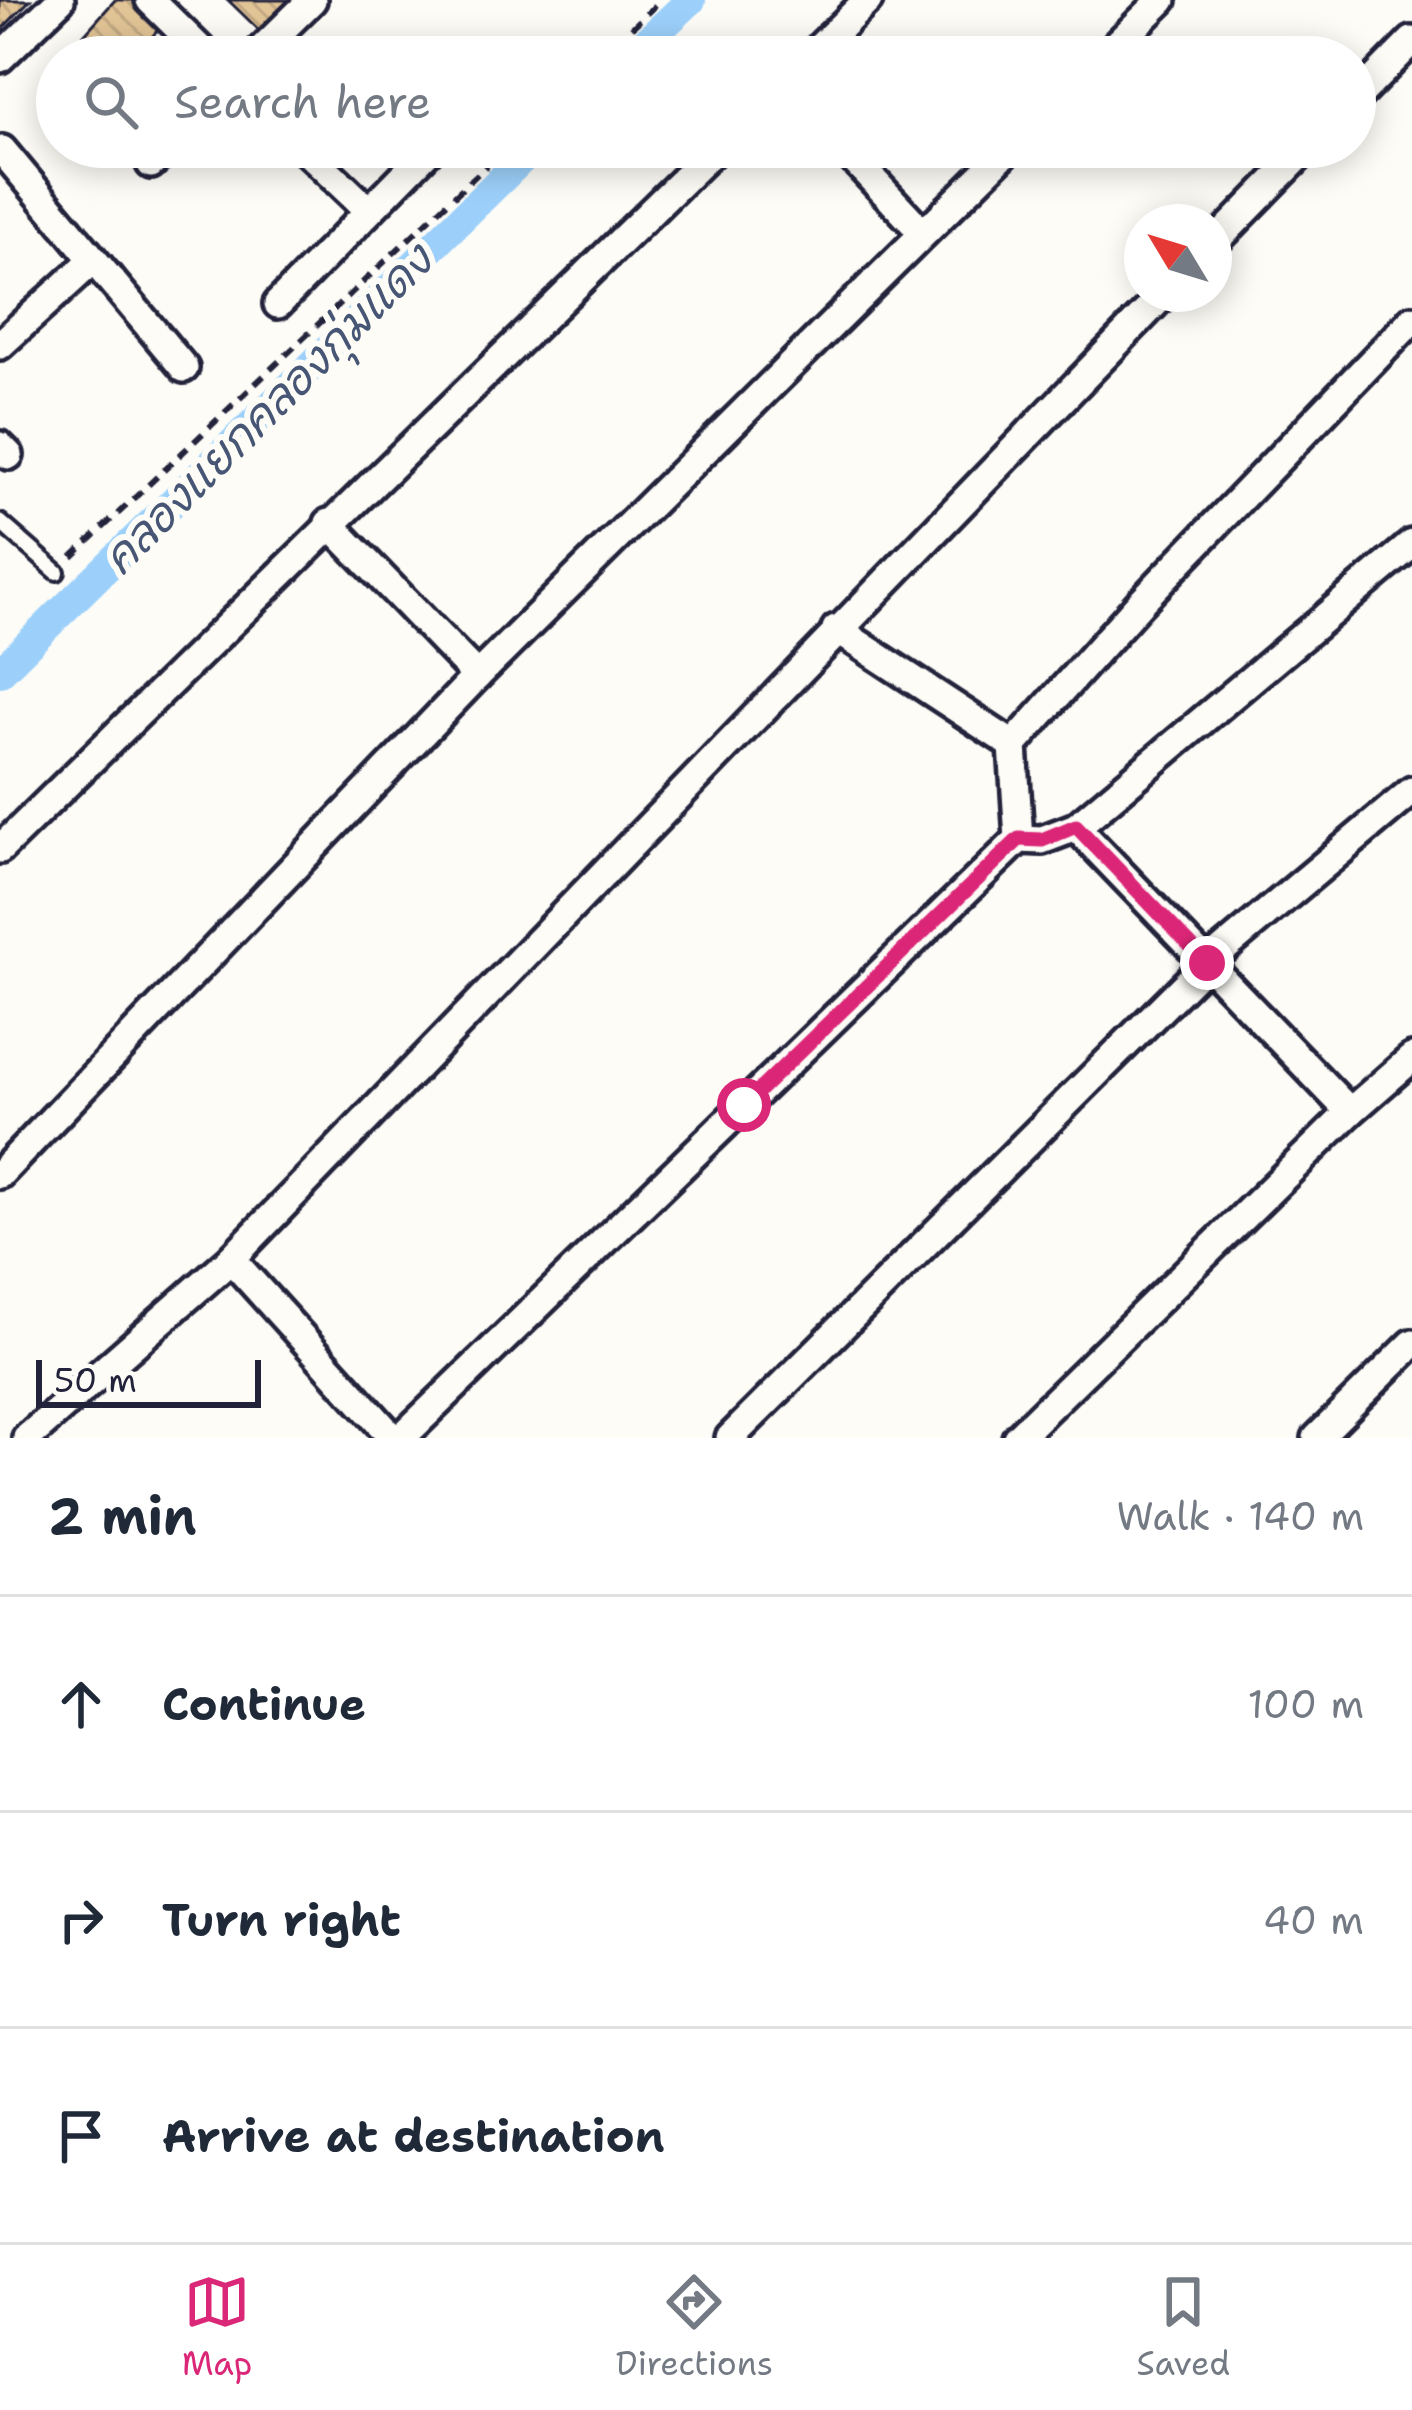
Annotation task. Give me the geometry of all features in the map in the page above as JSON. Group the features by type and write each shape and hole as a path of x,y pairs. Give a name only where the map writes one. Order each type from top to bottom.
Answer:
{"street":[{"path":"0,58 60,0"},
{"path":"150,0 187,36"},
{"path":"275,36 312,0"},
{"path":"831,36 868,0"},
{"path":"1125,36 1162,0"},
{"path":"1376,78 1412,41"},
{"path":"2,150 184,368"},
{"path":"324,168 368,210"},
{"path":"278,304 411,168"},
{"path":"0,849 695,168"},
{"path":"862,168 923,233"},
{"path":"0,1174 477,676 990,168"},
{"path":"1232,225 1287,168"},
{"path":"0,345 92,262"},
{"path":"27,1438 230,1259 1146,312"},
{"path":"1019,839 1013,745 1154,588 1412,320"},
{"path":"328,524 477,676"},
{"path":"230,1259 397,1438 1019,839 1042,840 1076,826 1412,544"},
{"path":"836,629 1013,745"},
{"path":"730,1438 1207,963 1412,791"},
{"path":"1076,826 1350,1112"},
{"path":"1017,1438 1350,1112 1412,1058"},
{"path":"1317,1438 1412,1344"}],"lane":[{"path":"0,522 57,572"}],"path":[{"path":"623,36 661,0"},
{"path":"57,572 484,168"}],"building":[{"path":"0,0 30,0 0,31"},
{"path":"115,0 140,0 165,22 153,36 83,36"},
{"path":"228,0 294,0 262,33"}],"waterway":[{"name":"คลองแยกคลองกุ่มแดง","path":"652,36 691,0"},
{"name":"คลองแยกคลองกุ่มแดง","path":"0,672 513,168"}],"route":[{"path":"744,1105 1019,839 1042,840 1076,826 1207,963"}]}
